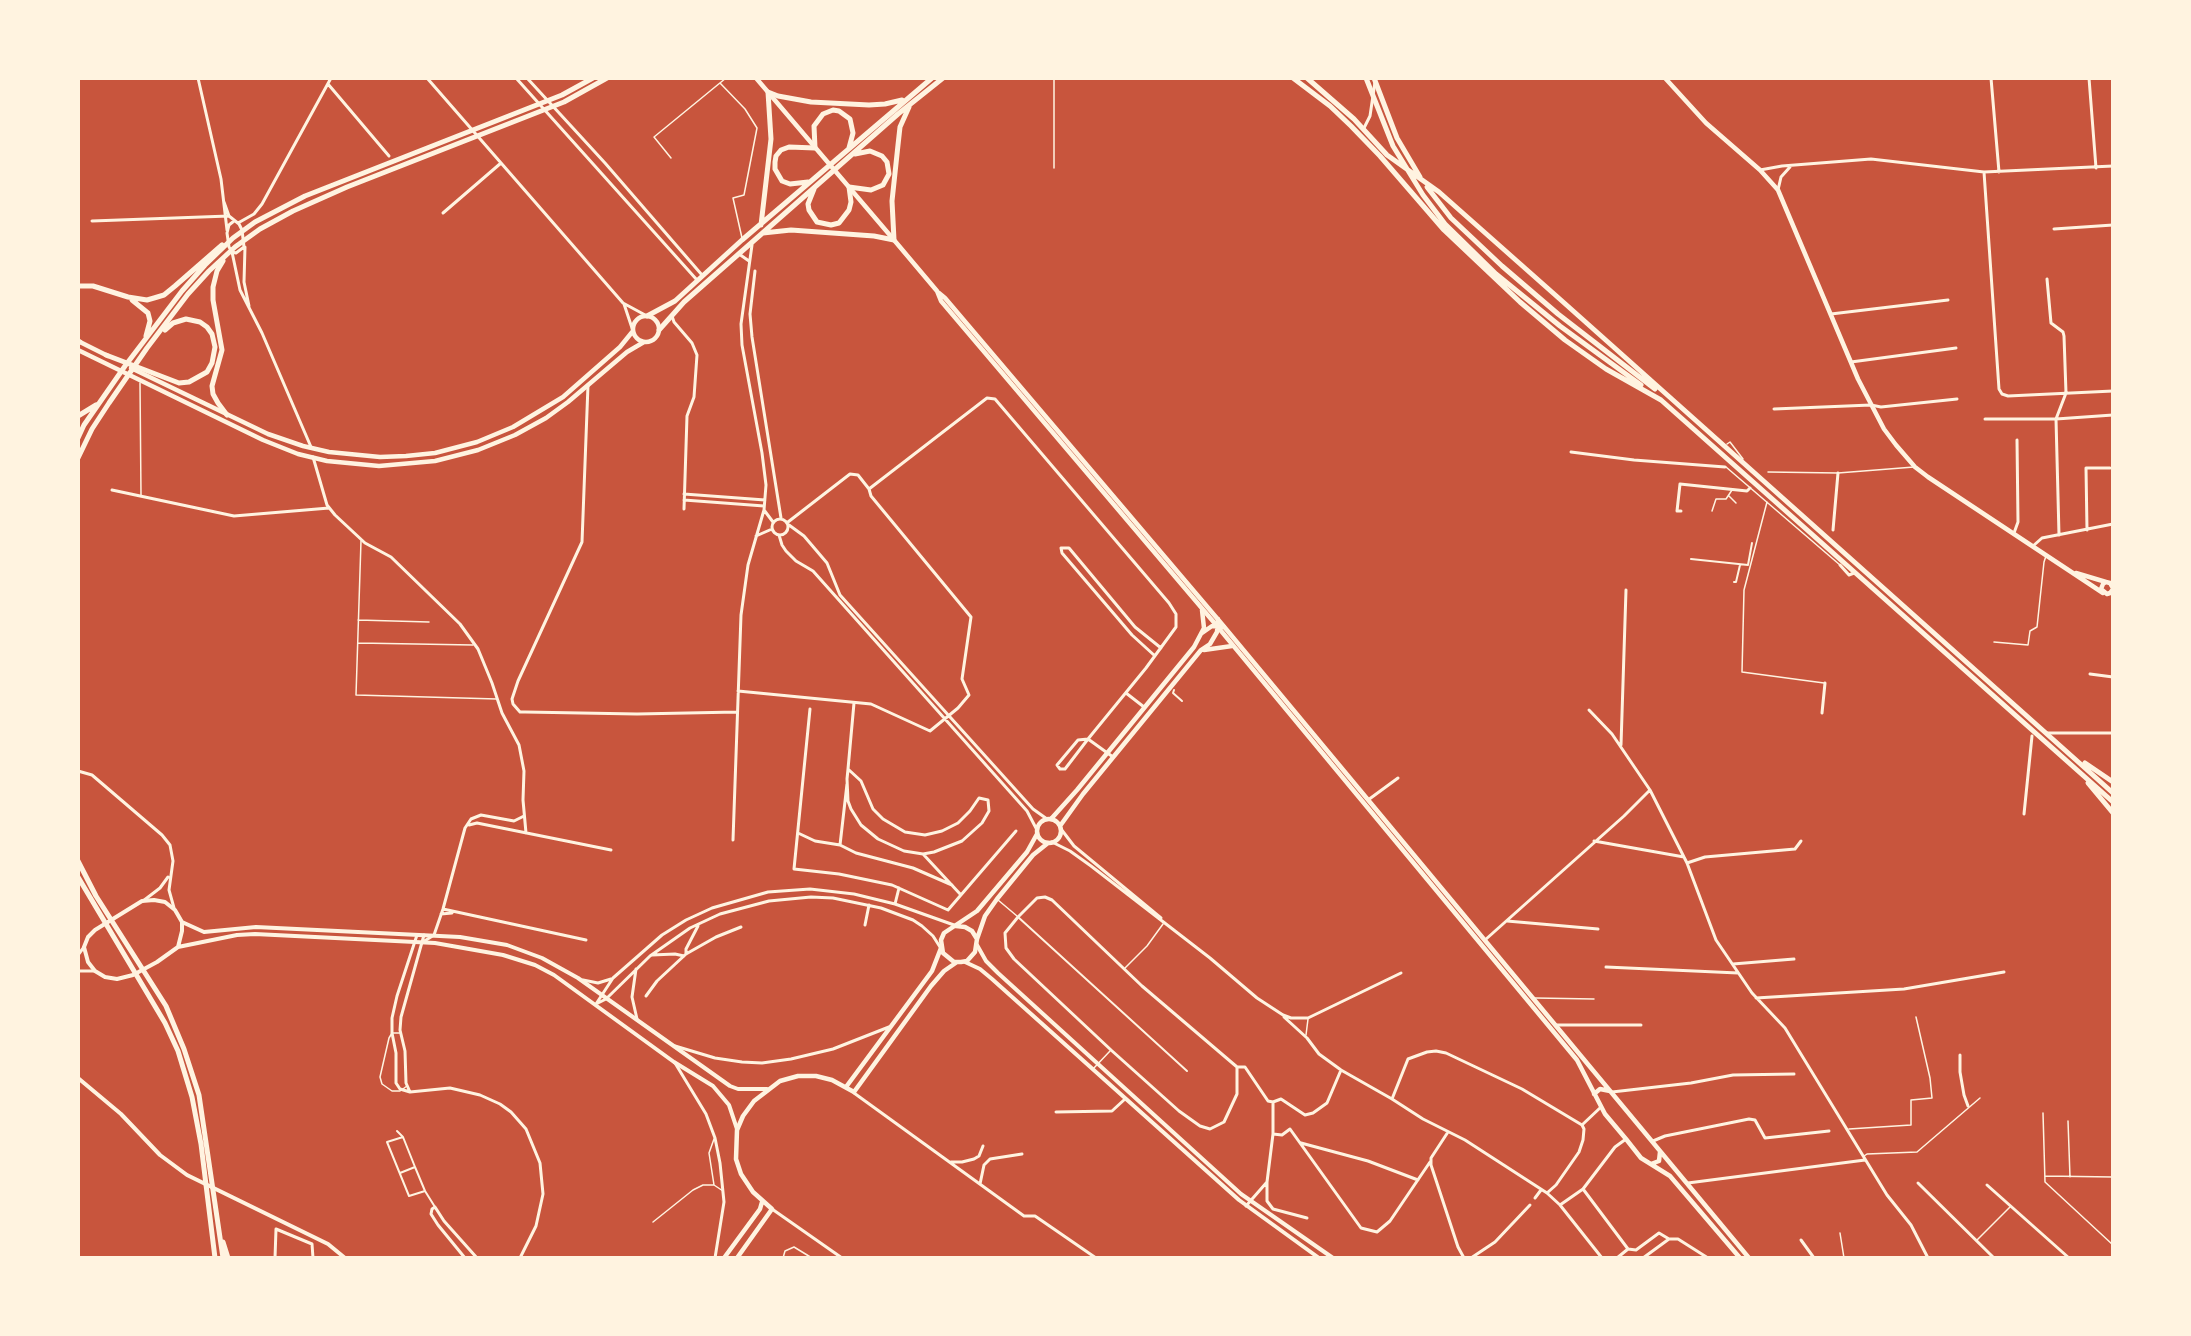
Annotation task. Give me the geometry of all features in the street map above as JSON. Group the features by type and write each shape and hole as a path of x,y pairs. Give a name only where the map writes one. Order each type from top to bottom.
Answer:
{"highway":[{"path":"78,286 93,286 128,297 147,300 164,295 211,253 263,218 305,196 562,95 593,78"},
{"path":"78,458 92,429 147,348 188,294 230,252 260,229 293,210 347,187 564,102 607,78"},
{"path":"646,316 664,308 703,276 742,240 841,160 906,98 933,78"},
{"path":"850,152 943,78"},
{"path":"1293,78 1330,106 1351,126 1444,230 1520,302 1565,340 1606,369 1661,400"},
{"path":"1306,78 1363,129 1388,155 1439,192 2113,793"},
{"path":"1366,78 1393,147 1444,224 1496,274 1560,326 1661,400 2113,802"},
{"path":"1375,78 1397,138 1416,172 1451,218 1558,314 1683,410"},
{"path":"761,226 771,139 768,92 801,101 869,105 885,104 906,98"},
{"path":"763,233 791,230 873,236 894,240 892,201 897,145 900,127 909,105"},
{"path":"813,184 790,184 782,181 774,169 781,150 789,147 815,148 814,126 823,114 834,110 846,114 853,124 850,152"},
{"path":"813,184 808,204 817,222 831,225 840,223 849,210 849,188 864,190 878,188 883,185 888,174 887,162 877,153 850,152"},
{"path":"659,330 671,314 763,233 813,184"},
{"path":"78,438 100,402 145,341 205,265 233,238"},
{"path":"227,415 213,394 212,386 222,350 213,300 213,287 217,271 230,252"},
{"path":"128,297 148,313 150,321 145,341"},
{"path":"106,355 141,367 168,380 189,382 207,372 214,356 214,341 207,327 200,322 186,319 168,326 147,348"},
{"path":"78,416 100,402"},
{"path":"2070,753 2113,782"},
{"path":"2078,770 2113,813"},
{"path":"78,861 96,896 166,1006 184,1049 199,1095 223,1258"},
{"path":"78,877 165,1023 178,1051 192,1097 201,1144 215,1258"},
{"path":"218,1226 228,1258"}],"main road":[{"path":"756,78 1220,624 1366,802 1577,1060 1601,1107 1641,1158 1670,1176 1740,1258"},
{"path":"1665,78 1707,123 1760,170 1778,190 1871,405 1884,429 1915,467 2113,600"},
{"path":"937,291 941,301 1202,610 1220,624 1233,646 1534,998 1749,1258"},
{"path":"78,350 263,440 313,457 379,466 435,460 478,450 515,435 546,418 627,352 656,338 659,330 654,319 646,316 636,320 633,331 620,347 562,397 513,427 477,442 435,453 380,457 312,449 268,434 79,341"},
{"path":"633,331 637,338 644,342"},
{"path":"2071,571 2111,585"},
{"path":"2105,594 2102,586 2111,585"},
{"path":"2105,594 2110,593 2111,585"},
{"path":"846,1087 932,971 944,933 977,912 1027,852 1040,823 1049,819 1077,790 1194,647 1202,633 1204,622 1202,610"},
{"path":"1202,633 1220,624"},
{"path":"737,1258 772,1209 762,1202 745,1182 735,1153 737,1130 743,1116 754,1101 767,1089 780,1082 807,1076 832,1080 854,1092 944,971 972,957 985,916 997,899 1033,855 1060,836 1061,827 1083,794 1201,650 1210,644 1220,624"},
{"path":"1201,650 1233,646"},
{"path":"1049,819 1058,822 1061,827"},
{"path":"1037,832 1041,840 1050,842"},
{"path":"956,926 972,931 977,942"},
{"path":"940,947 947,959 957,963"},
{"path":"1594,1094 1600,1089 1612,1092"},
{"path":"1651,1164 1659,1161 1659,1150"},
{"path":"724,1258 760,1209 762,1202"}],"street":[{"path":"198,78 221,179 224,216 237,283 312,449"},
{"path":"230,252 241,251 245,245 259,209 331,78"},
{"path":"427,78 623,303 630,316 633,331"},
{"path":"516,78 698,280"},
{"path":"526,78 605,163 703,276"},
{"path":"1363,129 1370,116 1375,78"},
{"path":"1991,78 1999,172"},
{"path":"2089,78 2096,168"},
{"path":"328,84 389,156"},
{"path":"1760,170 1871,159 1984,172 2113,166"},
{"path":"443,213 501,163"},
{"path":"1778,190 1781,177 1790,167"},
{"path":"1984,172 1999,389 2002,394 2008,396 2113,391"},
{"path":"223,198 229,216 242,230 245,245 244,282 250,310"},
{"path":"227,230 228,225 259,209"},
{"path":"92,221 229,216"},
{"path":"2054,229 2113,225"},
{"path":"733,840 741,615 744,588 764,508 766,485 742,345 741,324 752,243"},
{"path":"739,254 749,261"},
{"path":"755,271 750,314 752,337 781,518 804,536 827,563 840,595 1033,809 1049,819"},
{"path":"2047,279 2051,323 2063,332 2064,336 2066,393 2056,419 2059,535"},
{"path":"1832,314 1948,300"},
{"path":"623,303 646,316"},
{"path":"671,314 674,322 692,343 697,355 694,397 687,416 684,509"},
{"path":"1851,362 1956,348"},
{"path":"588,385 582,542 518,681 512,699 513,704 520,712 637,714 738,712"},
{"path":"869,489 987,398 992,397 1173,609 1178,619 1176,627 1155,656 1088,739 1065,769 1058,768 1059,761 1076,741 1088,739 1113,757"},
{"path":"1774,409 1881,406 1957,399"},
{"path":"1985,419 2056,419 2113,415"},
{"path":"2014,533 2018,522 2017,440"},
{"path":"1571,452 1634,460 1725,467"},
{"path":"313,457 329,508 361,539 391,557 460,624 475,645 502,713 519,745 524,771 523,800 526,833"},
{"path":"2087,530 2086,468 2110,468"},
{"path":"1833,530 1838,473"},
{"path":"738,691 871,704 930,731 969,695 962,679 971,617 871,496 869,489 858,475 850,474 788,524 787,532 779,535"},
{"path":"1681,511 1677,511 1680,484 1747,491 1750,488"},
{"path":"112,490 234,516 329,508"},
{"path":"684,494 765,500"},
{"path":"684,500 764,508"},
{"path":"764,508 773,522 772,530"},
{"path":"773,522 781,518"},
{"path":"2033,546 2042,538 2113,524"},
{"path":"756,536 772,530"},
{"path":"772,530 779,535 786,551 813,572 1027,811 1037,832"},
{"path":"1691,560 1748,566 1752,543"},
{"path":"1155,656 1132,635 1062,553 1063,547 1069,548 1135,627 1161,648"},
{"path":"1734,582 1737,582 1740,565"},
{"path":"1840,565 1850,575 1855,572"},
{"path":"1621,746 1626,590"},
{"path":"2090,674 2113,677"},
{"path":"1822,713 1825,683"},
{"path":"1126,693 1144,707"},
{"path":"1172,693 1182,701"},
{"path":"840,845 854,703"},
{"path":"810,709 794,869 839,874 899,888 948,910 1016,831"},
{"path":"1589,710 1621,746 1650,790 1687,863 1716,940 1756,998 1785,1028 1887,1195 1911,1225 1928,1258"},
{"path":"2047,733 2113,733"},
{"path":"2024,814 2032,736"},
{"path":"847,779 851,810 861,825 878,839 904,851 923,854 962,841 982,823 989,811 988,800 979,798 958,823 942,831 925,835 905,832 883,819 873,809 861,781 848,770"},
{"path":"78,771 92,775 162,835 173,852 169,890 175,910 182,922 178,946"},
{"path":"1366,802 1398,778"},
{"path":"1485,940 1650,790"},
{"path":"422,943 434,935 467,825 473,818 481,815 514,821 525,816"},
{"path":"514,821 519,831"},
{"path":"467,825 477,823 611,850"},
{"path":"1061,827 1074,846 1156,912 1164,922"},
{"path":"798,833 814,841 840,845 856,853 913,868 952,885"},
{"path":"1594,841 1684,857"},
{"path":"1687,863 1705,857 1795,849 1801,841"},
{"path":"1050,842 1070,850 1164,922 1257,998 1283,1015 1307,1038 1319,1054 1341,1070 1423,1119 1465,1140 1547,1193 1560,1205 1602,1258"},
{"path":"923,854 961,895"},
{"path":"78,955 95,930 160,888 171,873"},
{"path":"895,904 899,888"},
{"path":"596,1004 613,978 662,935 712,908 768,892 810,889 854,894 895,904 956,926"},
{"path":"810,889 811,897"},
{"path":"596,1004 606,999 644,960 690,928 720,914 757,903 811,897 839,899 869,905 913,920 933,936 940,947"},
{"path":"1237,1066 1237,1094 1224,1122 1210,1129 1200,1126 1111,1050 1014,959 1006,948 1005,933 1018,916 1037,898 1045,897 1052,900 1124,969 1237,1066 1245,1067 1268,1101 1281,1099 1305,1114 1313,1113 1327,1103 1341,1070"},
{"path":"142,901 165,902 175,910"},
{"path":"865,925 869,905"},
{"path":"443,909 452,913 586,940"},
{"path":"441,915 452,913"},
{"path":"1018,916 1187,1071"},
{"path":"686,920 690,928"},
{"path":"1507,921 1598,929"},
{"path":"182,922 204,932 256,927 434,935 507,945 542,958 579,978 730,1086 738,1089 767,1089"},
{"path":"685,955 698,924"},
{"path":"646,996 657,981 685,955 716,937 741,927"},
{"path":"84,947 88,962 95,971 117,979 133,975 157,962 178,946 221,937 255,934 438,944 503,955 535,965 554,975 674,1062 713,1086 729,1105 737,1130"},
{"path":"417,934 392,1018 396,1053 396,1083 402,1090 410,1092 450,1088 467,1091 500,1104 511,1112 526,1129 540,1163 543,1194 536,1226 520,1258"},
{"path":"410,1092 407,1086 400,1017 424,935"},
{"path":"434,935 438,944"},
{"path":"977,942 986,961 992,967 1252,1202 1333,1258"},
{"path":"639,953 644,960"},
{"path":"650,956 685,955"},
{"path":"1732,964 1794,960"},
{"path":"964,962 980,969 1246,1206 1320,1258"},
{"path":"1606,967 1738,972"},
{"path":"636,969 632,997 638,1020"},
{"path":"78,971 95,971"},
{"path":"1756,998 1904,989 2004,972"},
{"path":"1283,1015 1291,1018 1308,1018 1401,973"},
{"path":"579,978 598,983 613,978"},
{"path":"672,1045 715,1058 752,1063 791,1059 833,1048 893,1025"},
{"path":"1556,1025 1641,1025"},
{"path":"1392,1099 1408,1059 1436,1051 1446,1053 1522,1089 1582,1125 1584,1140 1579,1152 1556,1185 1547,1193"},
{"path":"1960,1055 1960,1072 1968,1106"},
{"path":"674,1062 706,1113 715,1138 724,1192 716,1258"},
{"path":"1612,1092 1691,1083 1732,1075 1794,1074"},
{"path":"78,1078 121,1114 160,1155 187,1175 328,1244 345,1258"},
{"path":"854,1092 1024,1216 1035,1216 1096,1258"},
{"path":"1056,1112 1112,1111 1125,1099"},
{"path":"1273,1102 1273,1134 1267,1201 1273,1209 1307,1218"},
{"path":"1582,1125 1601,1107"},
{"path":"1652,1141 1665,1136 1752,1119 1765,1138 1829,1131"},
{"path":"1273,1134 1282,1135 1290,1130 1361,1228 1377,1232 1390,1221 1448,1132"},
{"path":"398,1131 403,1137 425,1191 435,1207 477,1258"},
{"path":"403,1137 387,1143 409,1197 425,1191"},
{"path":"1560,1205 1584,1189 1615,1147 1626,1139"},
{"path":"1301,1143 1394,1170 1418,1180"},
{"path":"949,1161 962,1162 974,1159 979,1156 983,1146"},
{"path":"980,1184 984,1165 990,1159 1022,1154"},
{"path":"1687,1184 1865,1160"},
{"path":"1430,1162 1458,1247 1464,1258"},
{"path":"400,1173 416,1167"},
{"path":"1246,1206 1252,1202 1267,1182"},
{"path":"1918,1183 1994,1258"},
{"path":"1987,1185 2069,1258"},
{"path":"1584,1189 1628,1249"},
{"path":"1535,1198 1541,1190"},
{"path":"1471,1258 1495,1242 1530,1205"},
{"path":"435,1207 431,1212 435,1220 465,1258"},
{"path":"772,1209 842,1258"},
{"path":"274,1258 276,1229 312,1244 313,1258"},
{"path":"1617,1258 1628,1249 1636,1250 1659,1233 1669,1239 1678,1239 1708,1258"},
{"path":"1643,1258 1669,1239"},
{"path":"1801,1240 1814,1258"}],"lane":[{"path":"671,158 654,137 726,78"},
{"path":"1053,78 1053,168"},
{"path":"720,83 746,109 757,128 744,195 733,198 742,240"},
{"path":"140,381 141,496"},
{"path":"1721,443 1730,442 1742,456 1745,465"},
{"path":"1725,467 1840,565"},
{"path":"1768,472 1838,473 1915,467"},
{"path":"1712,512 1716,499 1726,498 1733,490"},
{"path":"1729,495 1736,503"},
{"path":"1767,502 1744,590 1742,672 1825,683"},
{"path":"361,539 356,695 497,699"},
{"path":"1994,642 2028,645 2030,631 2037,627 2044,562 2047,555"},
{"path":"357,620 429,622"},
{"path":"357,643 475,645"},
{"path":"997,899 1018,916"},
{"path":"1124,969 1147,946 1164,922"},
{"path":"1527,1000 1534,998 1594,999"},
{"path":"1847,1129 1911,1125 1911,1100 1932,1098 1930,1078 1916,1017"},
{"path":"1307,1038 1308,1018"},
{"path":"401,1033 392,1033 387,1043 380,1077 382,1084 388,1089 398,1092 407,1086"},
{"path":"1093,1069 1111,1050"},
{"path":"1865,1160 1864,1155 1867,1154 1917,1152 1980,1098"},
{"path":"2043,1113 2045,1182 2113,1245"},
{"path":"2068,1121 2070,1178"},
{"path":"714,1185 709,1153 715,1138"},
{"path":"2045,1176 2113,1177"},
{"path":"653,1222 693,1190 703,1185 714,1185 724,1192"},
{"path":"1977,1240 2011,1206"},
{"path":"1840,1233 1844,1258"},
{"path":"783,1258 785,1251 794,1247 812,1258"}]}
